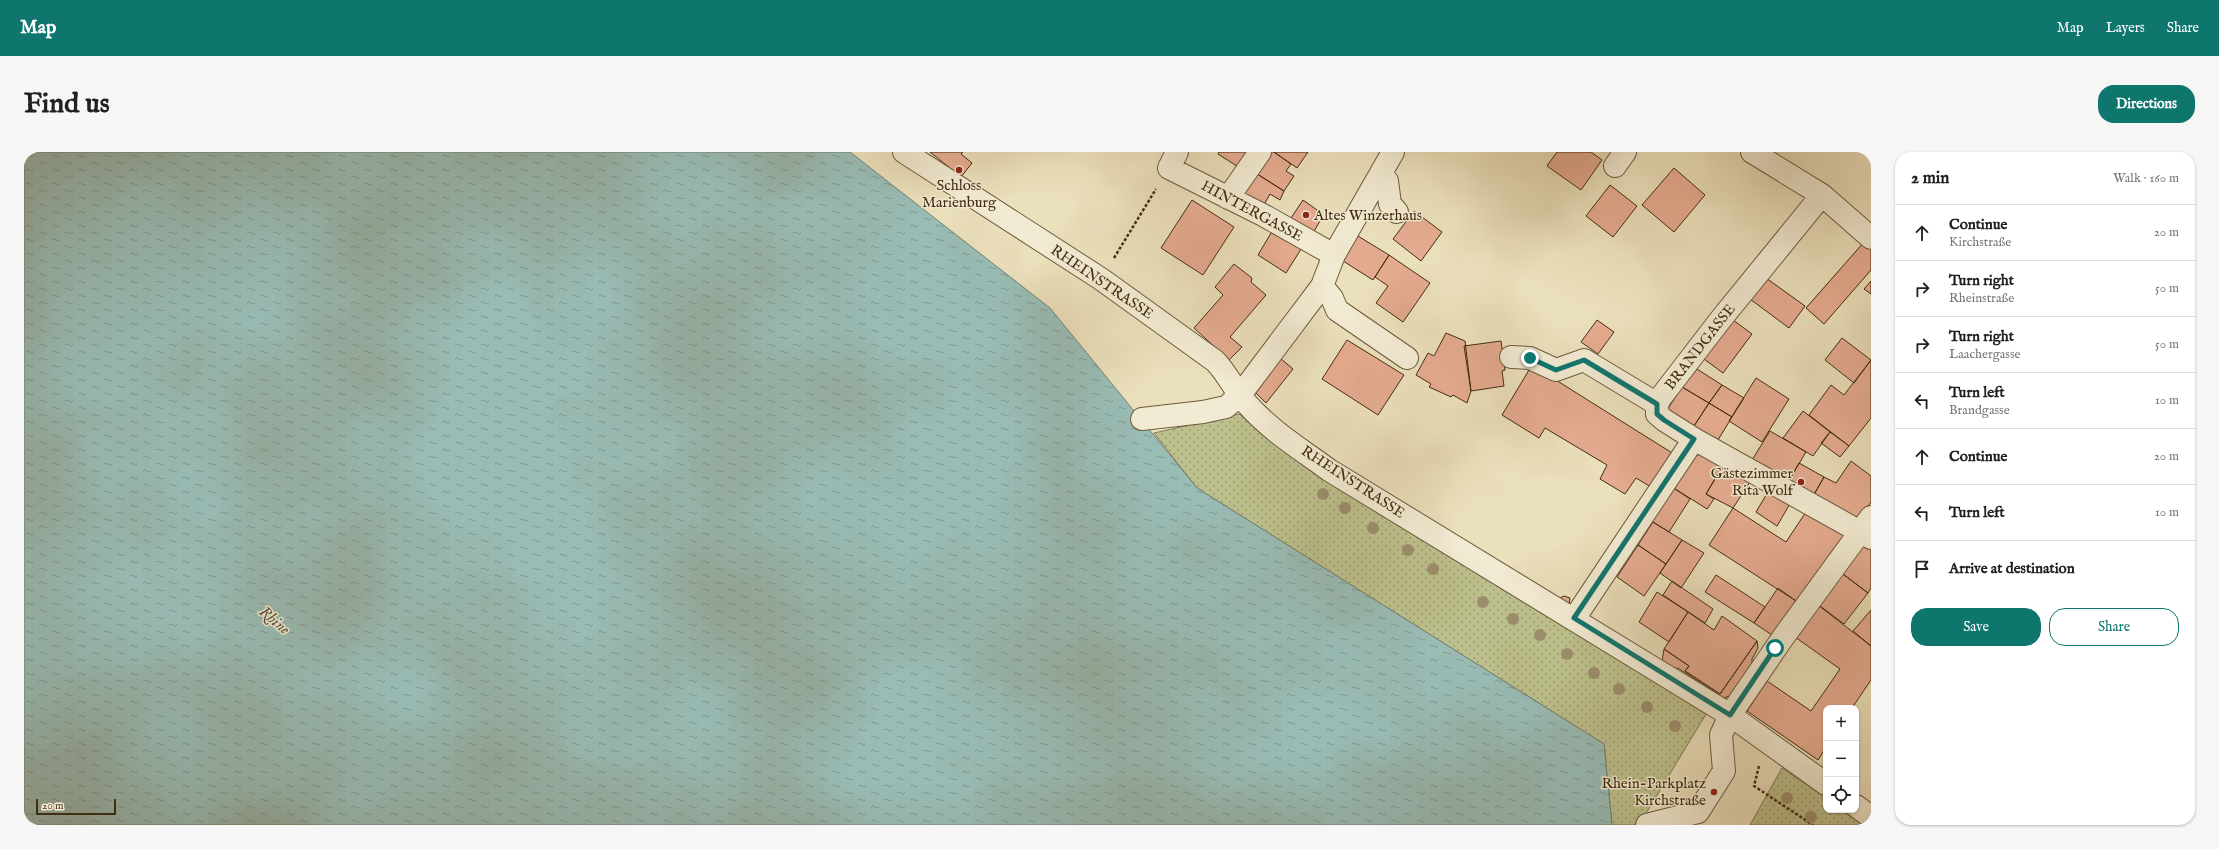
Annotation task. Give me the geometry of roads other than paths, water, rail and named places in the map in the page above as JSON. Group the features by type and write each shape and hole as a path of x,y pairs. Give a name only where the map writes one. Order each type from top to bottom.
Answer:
{"street":[{"name":"RHEINSTRASSE","path":"904,152 1101,279 1214,362 1224,371 1246,404 1272,428 1329,470 1574,618 1730,715 1823,782"},
{"path":"1228,198 1260,152"},
{"path":"1142,420 1203,412 1226,407 1240,394 1322,286 1334,255 1393,152"},
{"path":"1752,152 1822,196 1871,238"},
{"name":"HINTERGASSE","path":"1173,160 1228,198 1263,215 1334,255"},
{"path":"1380,176 1387,181 1390,204 1397,212"},
{"name":"BRANDGASSE","path":"1822,196 1721,319 1657,404 1657,414 1694,439 1867,529"},
{"path":"1322,286 1332,298 1337,310 1407,358"},
{"path":"1511,357 1530,358 1556,370 1584,360 1657,404"},
{"path":"1574,618 1694,439"},
{"path":"1647,825 1698,812 1724,771 1721,735 1730,715 1782,639 1867,529"},
{"path":"1859,808 1871,817"}],"water":[{"name":"Rhine","path":"24,152 850,152 1050,308 1197,488 1604,744 1612,825 24,825"}],"place":[{"name":"Schloss Marienburg","path":"959,170"},
{"name":"Altes Winzerhaus","path":"1306,215"},
{"name":"Gästezimmer Rita Wolf","path":"1801,482"},
{"name":"Rhein-Parkplatz Kirchstraße","path":"1714,792"}]}
